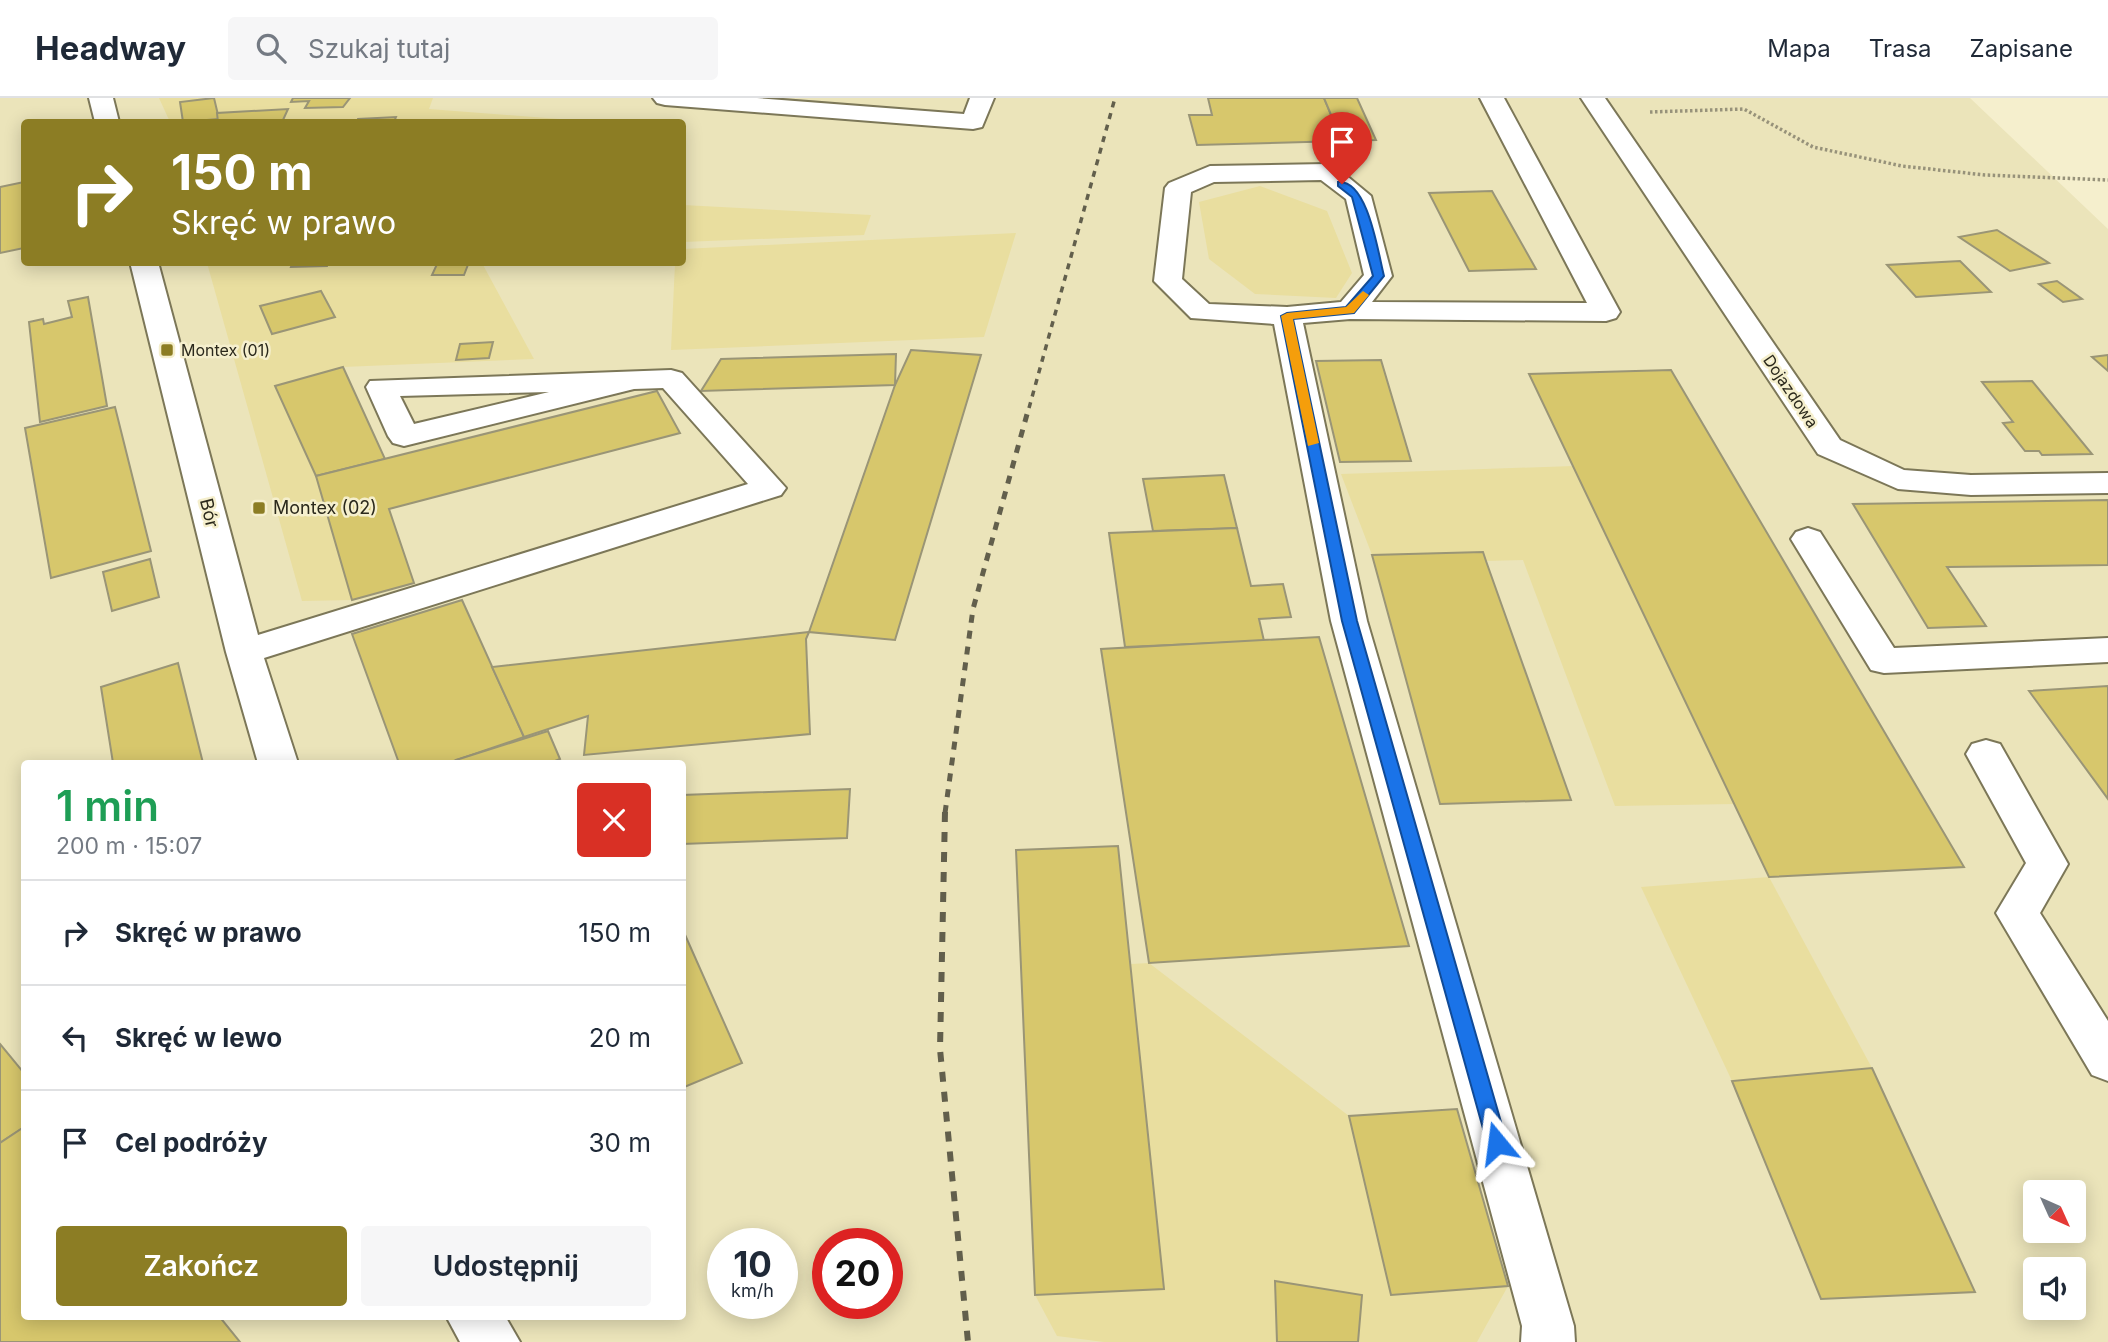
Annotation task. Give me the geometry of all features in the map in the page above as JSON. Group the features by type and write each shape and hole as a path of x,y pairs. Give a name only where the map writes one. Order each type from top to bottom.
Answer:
{"street":[{"path":"101,98 106,119"},
{"path":"665,98 973,122 982,98"},
{"path":"1350,310 1378,276 1357,196 1327,172 1210,174 1178,188 1168,281 1201,312 1287,316 1350,310 1606,312 1492,98"},
{"name":"Dojazdowa","path":"1598,106 1829,447 1898,479 1971,485 2108,483"},
{"name":"Bór","path":"145,266 244,652 277,760"},
{"path":"1287,316 1349,621 1548,1326 1548,1342"},
{"path":"244,652 769,488 671,379 608,380 380,387 404,436 634,380"},
{"path":"1808,539 1884,660 2108,650"},
{"path":"1986,754 2047,864 2018,913 2108,1061"},
{"path":"475,1320 493,1342"}],"path":[{"path":"1598,106 1744,110 1813,146 1902,166 1985,175 2108,180"}],"shaded area":[{"path":"0,98 1970,98 2108,229 2108,1342 0,1342"},
{"path":"159,98 433,98 429,109 559,119 169,119"},
{"path":"1260,186 1327,211 1352,273 1336,298 1255,294 1209,259 1199,202"},
{"path":"686,205 871,215 864,235 686,242"},
{"path":"1016,233 984,337 671,350 675,266 686,266 686,249"},
{"path":"208,266 484,266 534,359 343,367 275,386 316,477 352,600 302,601"},
{"path":"1573,466 1735,804 1615,806 1523,560 1486,561 1483,552 1372,555 1341,474"},
{"path":"1769,877 1872,1068 1732,1081 1641,887"},
{"path":"1149,963 1349,1116 1391,1295 1508,1286 1477,1342 1358,1342 1362,1295 1275,1282 1277,1342 1104,1342 1057,1336 1035,1295 1163,1289 1131,964"}],"building":[{"path":"214,98 219,119 183,119 180,102"},
{"path":"293,98 350,98 343,107 305,108 309,101 291,102"},
{"path":"1208,98 1324,98 1342,141 1197,145 1189,115 1212,115"},
{"path":"1324,98 1357,98 1376,140 1342,141"},
{"path":"288,109 283,119 218,119 217,113"},
{"path":"396,117 395,119 358,119"},
{"path":"21,183 21,249 0,253 0,187"},
{"path":"1492,191 1536,269 1469,271 1429,193"},
{"path":"1997,230 2049,263 2010,271 1959,237"},
{"path":"1960,261 1991,292 1916,297 1887,265"},
{"path":"436,266 467,266 464,275 432,275"},
{"path":"2057,281 2082,299 2063,302 2039,284"},
{"path":"321,291 335,317 272,334 260,306"},
{"path":"88,297 107,406 40,422 29,322 43,319 44,324 72,317 68,301"},
{"path":"493,342 489,358 456,360 460,344"},
{"path":"911,350 981,355 895,640 809,632 895,385"},
{"path":"896,354 895,385 701,391 721,359"},
{"path":"2108,355 2108,371 2092,357"},
{"path":"1381,360 1411,461 1340,462 1316,361"},
{"path":"343,367 385,459 316,476 275,386"},
{"path":"1671,370 1964,867 1769,877 1529,374"},
{"path":"2032,381 2092,454 2042,455 2039,451 2025,451 2003,423 2013,422 1982,382"},
{"path":"657,391 680,433 389,509 414,583 352,600 316,476"},
{"path":"115,407 151,551 51,578 25,428"},
{"path":"1224,475 1237,528 1153,531 1143,479"},
{"path":"2108,500 2108,565 1947,567 1986,626 1928,628 1853,504"},
{"path":"1237,528 1251,586 1283,584 1291,617 1259,619 1264,641 1125,647 1109,533"},
{"path":"1483,552 1571,800 1440,804 1372,555"},
{"path":"150,559 159,597 112,611 103,572"},
{"path":"462,600 524,737 457,760 398,760 352,634"},
{"path":"809,632 806,639 810,734 584,755 588,716 524,737 492,667"},
{"path":"1319,637 1409,946 1149,963 1101,649"},
{"path":"178,663 202,760 113,760 101,687"},
{"path":"2108,686 2108,799 2029,691"},
{"path":"548,731 560,759 558,760 456,760"},
{"path":"850,789 847,838 686,844 686,795"},
{"path":"1118,846 1164,1289 1035,1295 1016,850"},
{"path":"686,937 742,1063 686,1086"},
{"path":"0,1044 21,1069 21,1129 0,1143"},
{"path":"1872,1068 1975,1292 1821,1299 1732,1081"},
{"path":"1457,1109 1508,1286 1391,1295 1349,1116"},
{"path":"21,1129 21,1320 222,1320 240,1342 0,1342 0,1143"},
{"path":"1275,1281 1362,1295 1358,1342 1277,1342"}],"railway":[{"path":"1029,408 1115,98"},
{"path":"945,813 973,609 1029,407"},
{"path":"945,812 940,1049 968,1342"}],"slow traffic":[{"path":"1313,443 1287,316 1350,310 1363,295"}],"place":[{"name":"Montex (01)","path":"167,350"},
{"name":"Montex (02)","path":"259,508"}],"route":[{"path":"1342,184 1357,196 1378,276 1350,310 1287,316 1349,621 1497,1143"}]}
